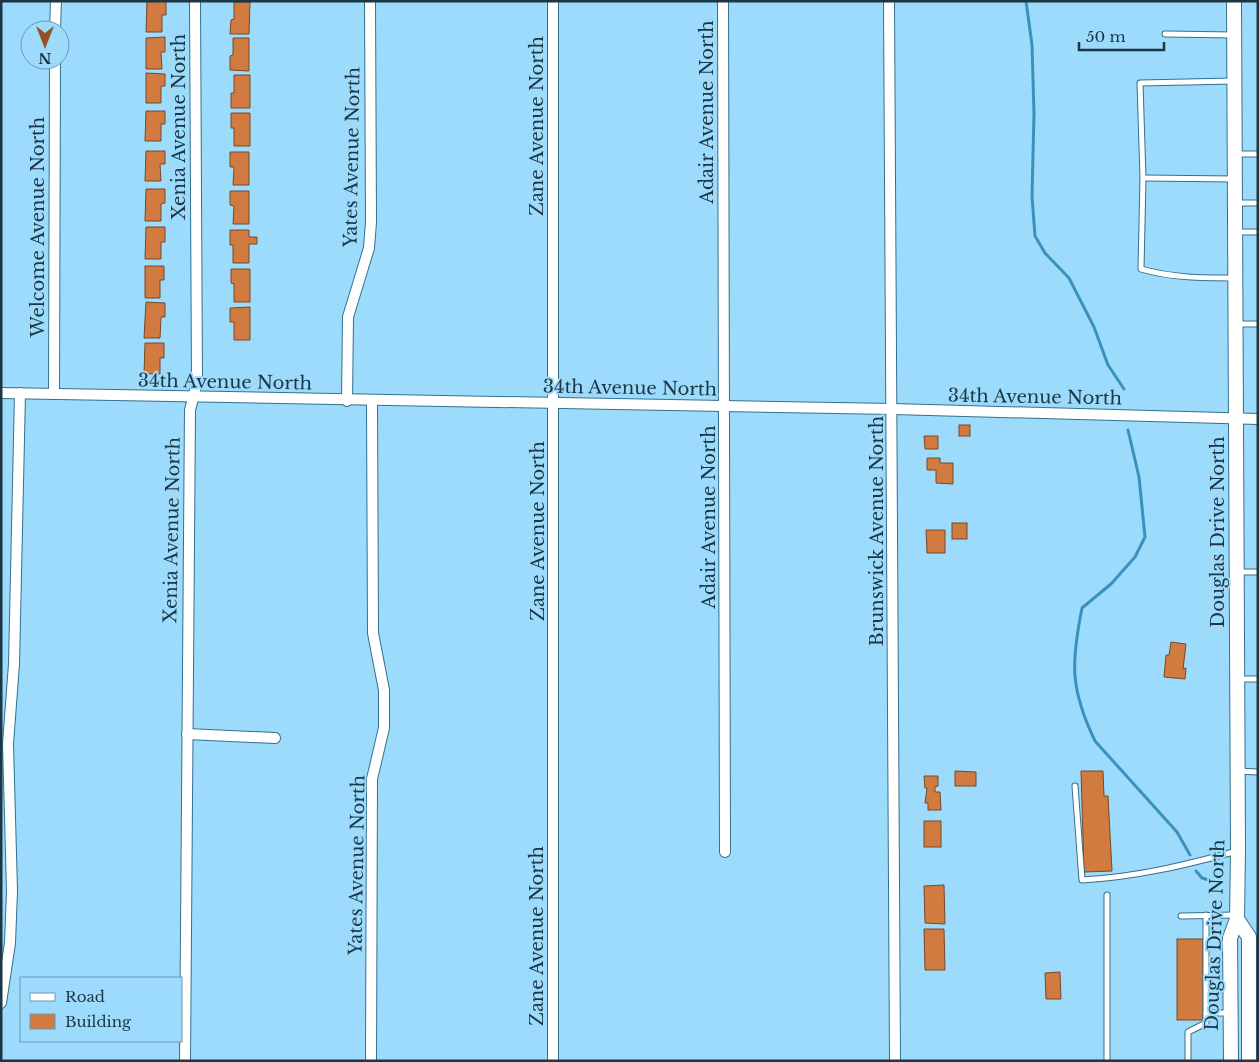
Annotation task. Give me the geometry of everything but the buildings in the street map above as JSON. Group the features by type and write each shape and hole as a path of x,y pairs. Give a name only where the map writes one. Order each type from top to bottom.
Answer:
{"street":[{"path":"55,20 56,1"},
{"name":"Xenia Avenue North","path":"185,1061 186,734 190,410 197,382 195,1"},
{"name":"Yates Avenue North","path":"348,401 348,317 369,248 371,222 370,1"},
{"name":"Zane Avenue North","path":"552,1 554,403 553,1061"},
{"name":"Adair Avenue North","path":"723,1 725,852"},
{"name":"Brunswick Avenue North","path":"889,1 893,409 895,1061"},
{"name":"Douglas Drive North","path":"1231,1061 1230,938 1237,917 1238,850 1234,1"},
{"name":"Welcome Avenue North","path":"54,394 55,70"},
{"name":"34th Avenue North","path":"1,393 348,401 893,409 1258,419"},
{"path":"1,1003 10,943 12,891 8,744 14,664 20,393"},
{"name":"Yates Avenue North","path":"371,1061 372,779 384,728 384,690 373,633 372,401"},
{"path":"186,734 276,738"},
{"path":"1237,917 1248,937 1249,1061"}],"lane":[{"path":"1165,34 1234,35"},
{"path":"1235,81 1140,83 1143,178 1141,269 1159,274 1190,278 1236,278"},
{"path":"1235,154 1258,154"},
{"path":"1143,178 1235,179"},
{"path":"1235,203 1258,203"},
{"path":"1235,232 1258,232"},
{"path":"1236,324 1258,324"},
{"path":"1237,572 1258,572"},
{"path":"1237,679 1258,679"},
{"path":"1237,771 1258,772"},
{"path":"1075,786 1082,880 1120,878 1176,868 1238,850"},
{"path":"1107,895 1107,1061"},
{"path":"1188,1061 1188,1032 1206,1023 1206,915"},
{"path":"1181,916 1237,917"},
{"path":"1206,1013 1231,1013"}],"waterway":[{"path":"1026,1 1032,45 1034,114 1032,196 1035,236 1045,253 1069,278 1094,327 1108,365 1124,389"},
{"path":"1128,430 1139,477 1145,537 1135,557 1111,584 1082,608 1075,661 1077,691 1095,741 1177,832 1190,855"},
{"path":"1196,871 1202,878 1209,880"}]}
